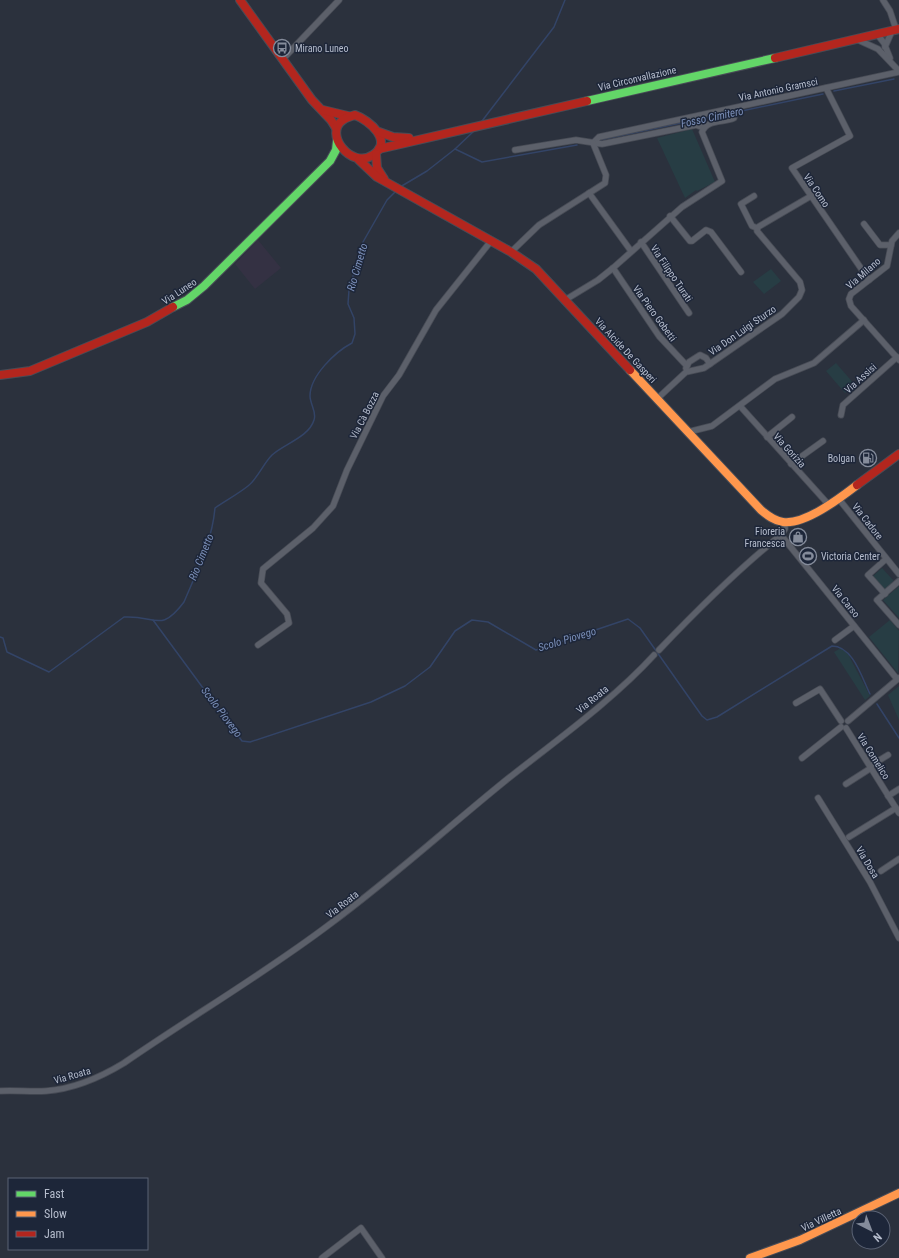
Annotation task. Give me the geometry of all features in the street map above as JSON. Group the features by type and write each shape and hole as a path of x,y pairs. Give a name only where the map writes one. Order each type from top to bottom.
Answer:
{"street":[{"path":"240,0 315,104 333,121 336,128 335,135 337,141 348,154 359,160 368,159 378,151"},
{"path":"282,60 339,0"},
{"path":"883,0 890,11 896,30 885,47"},
{"name":"Via Circonvallazione","path":"378,151 425,137 896,30"},
{"path":"877,34 885,47 890,60"},
{"path":"877,34 878,49"},
{"path":"856,39 878,49 899,71"},
{"name":"Via Antonio Gramsci","path":"593,143 599,137 735,112 737,106 826,88 899,71"},
{"name":"Via Como","path":"826,88 850,136 792,168 869,280"},
{"path":"322,110 348,116 361,116 379,132 385,135 400,138 425,137"},
{"path":"515,150 576,140 602,144 696,125 704,128 710,123 732,120 735,112"},
{"path":"336,128 348,116"},
{"name":"Via Filippo Turati","path":"565,300 598,280 670,216 694,198 722,181 702,132 704,128"},
{"path":"379,132 382,143 378,151 377,168 386,182"},
{"path":"330,161 336,150 337,141"},
{"path":"511,252 539,225 606,181 600,159 593,143"},
{"path":"330,161 348,154"},
{"name":"Via Alcide De Gasperi","path":"359,160 377,177 511,252 536,270 658,398 761,510 772,518 785,522"},
{"name":"Via Luneo","path":"0,375 30,371 147,322 187,300 204,286 330,161"},
{"path":"589,193 631,251"},
{"path":"754,196 741,204 752,226 757,228 810,196"},
{"path":"670,216 690,241 706,230 711,232 741,272"},
{"path":"864,224 880,245 891,244"},
{"name":"Via Don Luigi Sturzo","path":"686,369 701,370 782,314 802,292 800,282 758,232 757,228"},
{"name":"Via Milano","path":"898,359 851,306 849,299 851,294 887,266 891,244 893,239 899,233"},
{"name":"Via Cà Bozza","path":"258,645 289,623 287,614 262,583 263,569 312,528 333,506 347,470 383,396 399,375 436,310 491,241"},
{"name":"Via Filippo Turati","path":"641,242 689,313"},
{"name":"Via Piero Gobetti","path":"613,268 658,336 686,369"},
{"path":"690,433 692,431 712,426 775,379 814,363 864,320"},
{"name":"Via Don Luigi Sturzo","path":"658,398 700,355 706,358 710,364"},
{"name":"Via Assisi","path":"841,415 843,405 898,359"},
{"name":"Via Gorizia","path":"740,406 828,504"},
{"path":"767,437 792,417"},
{"path":"791,464 823,441"},
{"path":"659,650 722,585 781,535 785,529 785,522 800,519 828,504 899,454"},
{"name":"Via Cadore","path":"838,498 899,574"},
{"name":"Via Carso","path":"781,535 898,679"},
{"path":"885,594 868,575 886,559"},
{"path":"899,581 877,600 899,625"},
{"path":"835,640 854,626"},
{"name":"Via Roata","path":"0,1091 49,1091 69,1087 100,1076 124,1063 278,961 331,923 373,890 432,840 619,689 654,655"},
{"path":"802,758 898,679"},
{"name":"Via Comelico","path":"796,703 818,690 821,690 898,810"},
{"path":"846,784 888,755"},
{"path":"888,796 899,789"},
{"name":"Via Dosa","path":"818,798 870,882 899,938"},
{"path":"849,837 898,810"},
{"path":"881,871 899,860"},
{"name":"Via Villetta","path":"750,1258 800,1240 899,1193"},
{"path":"322,1258 361,1228 382,1258"}],"shaded area":[{"path":"692,129 715,182 697,191 696,190 685,198 657,138"},
{"path":"258,240 281,268 255,289 235,264"},
{"path":"771,269 781,281 764,294 753,282"},
{"path":"836,363 855,385 845,393 826,371"},
{"path":"882,568 894,581 884,590 873,576"},
{"path":"899,586 899,618 883,600"},
{"path":"890,620 899,631 898,673 869,637"},
{"path":"841,648 848,654 870,696 865,700 834,652"},
{"path":"899,686 899,720 888,695"}],"waterway":[{"name":"Rio Cimetto","path":"482,121 554,27 565,0"},
{"name":"Fosso Cimitero","path":"834,91 894,79"},
{"name":"Fosso Cimitero","path":"737,112 823,94"},
{"name":"Fosso Cimitero","path":"600,140 733,112"},
{"name":"Rio Cimetto","path":"400,187 427,171 455,149 474,131"},
{"name":"Fosso Cimitero","path":"455,149 482,162 577,145"},
{"name":"Rio Cimetto","path":"0,637 3,638 7,652 49,672 124,617 135,617 157,621 169,618 176,612 184,602 203,556 211,533 215,508 248,486 255,479 272,455 302,436 311,426 315,417 310,396 314,381 331,358 352,343 355,334 354,318 348,304 349,290 363,242 387,200 396,191"},
{"name":"Scolo Piovego","path":"153,620 242,741 250,742 371,702 405,686 430,667 455,631 472,620 488,622 536,650 628,619 640,628 702,716 707,720 717,717 832,646 839,647 846,651 851,657 856,664 870,694"},
{"name":"Scolo Piovego","path":"877,704 899,738"}],"traffic: fast":[{"path":"587,101 775,58"},
{"path":"173,307 187,300 204,286 330,161 336,150 337,141"}],"traffic: slow":[{"path":"630,370 768,516 783,522 792,522 801,519 822,510 857,485"},
{"path":"750,1258 800,1240 899,1193"}],"traffic: jam":[{"path":"240,0 312,100 331,120 336,128"},
{"path":"775,58 899,29"},
{"path":"379,149 587,101"},
{"path":"323,110 348,116"},
{"path":"355,115 367,121 377,132 380,138 381,144 379,149 373,155 365,158 356,158 342,148 336,133 338,126 343,120 355,115"},
{"path":"379,132 393,137 409,138"},
{"path":"376,154 377,168 384,179"},
{"path":"359,160 377,177 511,252 536,269 630,370"},
{"path":"0,375 30,371 147,322 173,307"},
{"path":"857,485 899,454"}],"place":[{"name":"Mirano Luneo","path":"282,48"},
{"name":"Bolgan","path":"868,458"},
{"name":"Fioreria Francesca","path":"798,537"},
{"name":"Victoria Center","path":"808,556"}]}
